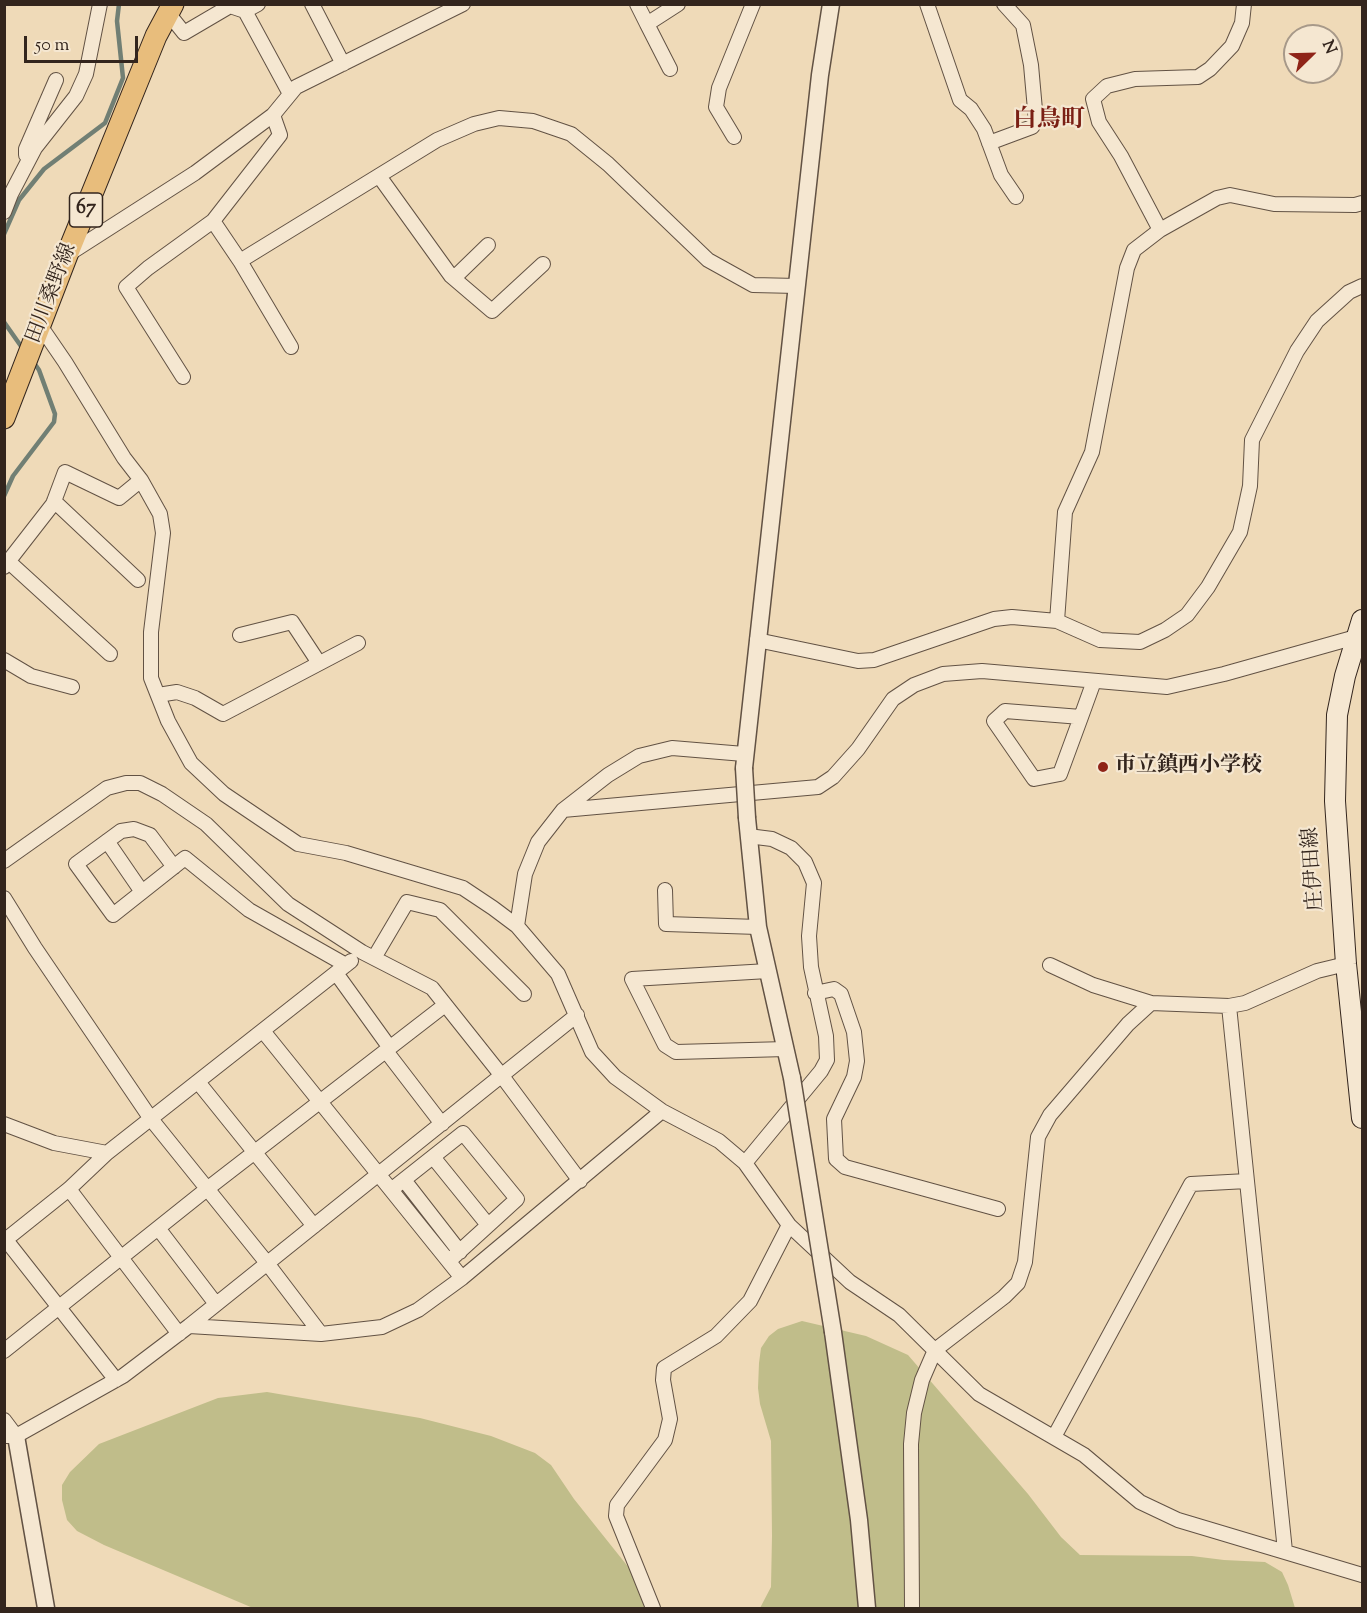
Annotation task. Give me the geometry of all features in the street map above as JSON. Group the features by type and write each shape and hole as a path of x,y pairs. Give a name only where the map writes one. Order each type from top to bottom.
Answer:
{"main road":[{"name":"田川桑野線","path":"4,418 156,36 171,9"},
{"name":"庄伊田線","path":"1359,628 1345,676 1337,715 1335,801 1346,964 1362,1118"}],"street":[{"path":"4,212 35,148 76,96 86,74 100,4"},
{"path":"312,4 343,64"},
{"path":"67,255 195,173 273,115 296,87 463,4"},
{"path":"637,4 670,69"},
{"path":"647,24 678,4"},
{"path":"734,137 716,107 719,88 753,4"},
{"path":"831,4 820,75 744,761 748,836 758,927 792,1078 833,1332 858,1520 867,1608"},
{"path":"927,4 960,100 971,110 984,129 1002,176 1016,197"},
{"path":"989,143 1032,127 1036,121 1032,65 1023,26 1004,4"},
{"path":"1160,230 1121,156 1099,122 1093,99 1107,86 1135,79 1198,77 1210,69 1232,46 1242,23 1244,4"},
{"path":"171,9 184,33 230,6 252,8 290,94"},
{"path":"29,160 25,154 26,149 56,80"},
{"path":"183,377 126,287 148,268 213,221 280,135 273,115"},
{"path":"240,261 437,140 474,124 500,118 533,121 571,134 608,164 708,260 753,285 796,286"},
{"path":"379,176 454,278 492,311 543,264"},
{"path":"1057,621 1065,512 1092,453 1127,268 1134,250 1160,230 1217,198 1230,195 1274,204 1355,205 1362,202"},
{"path":"213,221 240,261 291,347"},
{"path":"454,278 488,245"},
{"path":"757,640 858,661 873,660 994,620 1012,617 1057,621 1100,640 1140,642 1166,630 1187,615 1208,586 1240,532 1250,486 1252,440 1297,351 1317,321 1349,292 1362,286"},
{"path":"41,327 124,458 141,480 160,514 163,533 151,632 151,678 168,721 191,763 224,794 298,844 346,853 463,888 517,926 558,974 592,1052 615,1077 662,1111 719,1140 745,1163 789,1225 850,1282 899,1315 979,1394 1084,1455 1140,1502 1178,1520 1362,1575"},
{"path":"110,654 7,564 54,501 65,472 119,498 141,480"},
{"path":"54,501 138,580"},
{"path":"240,635 292,622 319,663"},
{"path":"563,810 818,787 833,777 858,749 893,699 914,685 943,674 982,671 1167,687 1224,675 1359,628"},
{"path":"158,695 177,693 195,698 223,714 358,643"},
{"path":"4,660 31,676 72,687"},
{"path":"1081,717 1005,711 994,721 1034,779 1060,774 1081,717 1094,681"},
{"path":"517,926 525,874 538,842 563,810 608,775 639,756 672,748 744,761"},
{"path":"4,861 107,788 126,783 140,783 162,794 206,824 288,904 368,955 432,988 502,1076 580,1181"},
{"path":"174,867 150,835 134,829 121,831 76,864 113,915 174,867 185,858 249,910 341,969 388,1050 442,1124"},
{"path":"745,1163 821,1071 827,1060 826,1036 811,967 809,936 814,883 805,862 791,848 772,838 748,836"},
{"path":"106,841 142,892"},
{"path":"665,890 666,924 758,927"},
{"path":"4,898 35,948 151,1119 321,1334"},
{"path":"116,1380 5,1241 69,1189 107,1153 341,969 368,955 407,902 440,910 524,994"},
{"path":"1050,965 1093,985 1151,1003 1229,1006 1245,1003 1317,971 1346,964"},
{"path":"768,971 632,979 665,1045 676,1052 786,1049"},
{"path":"815,993 834,989 841,994 855,1032 857,1061 854,1077 834,1119 836,1159 844,1167 998,1209"},
{"path":"912,1608 911,1444 914,1413 922,1380 935,1350 1004,1297 1018,1283 1025,1262 1038,1137 1050,1115 1128,1024 1151,1003"},
{"path":"4,1351 207,1189 446,1005"},
{"path":"1229,1006 1286,1551"},
{"path":"10,1436 116,1380 184,1330 577,1015"},
{"path":"263,1031 462,1278"},
{"path":"198,1082 314,1226"},
{"path":"69,1189 122,1257 184,1330 321,1334 382,1328 418,1310 462,1278 662,1111"},
{"path":"4,1124 54,1143 107,1153"},
{"path":"391,1190 463,1133 517,1199 449,1262"},
{"path":"433,1157 488,1226"},
{"path":"404,1180 460,1252"},
{"path":"1054,1437 1191,1184 1247,1181"},
{"path":"653,1608 616,1516 618,1504 665,1440 670,1419 663,1380 664,1368 716,1336 750,1301 789,1225"},
{"path":"158,1228 216,1304"},
{"path":"4,1420 10,1436 46,1608"}],"shaded area":[{"path":"802,1321 866,1336 908,1355 1028,1494 1061,1537 1080,1555 1192,1556 1265,1562 1282,1572 1295,1608 760,1608 771,1587 772,1536 771,1441 760,1404 758,1388 761,1348 769,1336 778,1329"},
{"path":"267,1392 420,1418 491,1436 535,1453 551,1465 574,1499 661,1608 253,1608 104,1545 77,1531 67,1520 62,1500 62,1485 70,1472 99,1444 218,1398"}],"waterway":[{"path":"4,234 19,200 44,169 105,123 123,78 117,21 119,4"},
{"path":"4,322 23,349"},
{"path":"4,496 13,476 54,422 55,414 39,370 32,360"}],"place":[{"name":"市立鎮西小学校","path":"1103,767"}],"district":[{"name":"白鳥町","path":"1049,122"}]}
